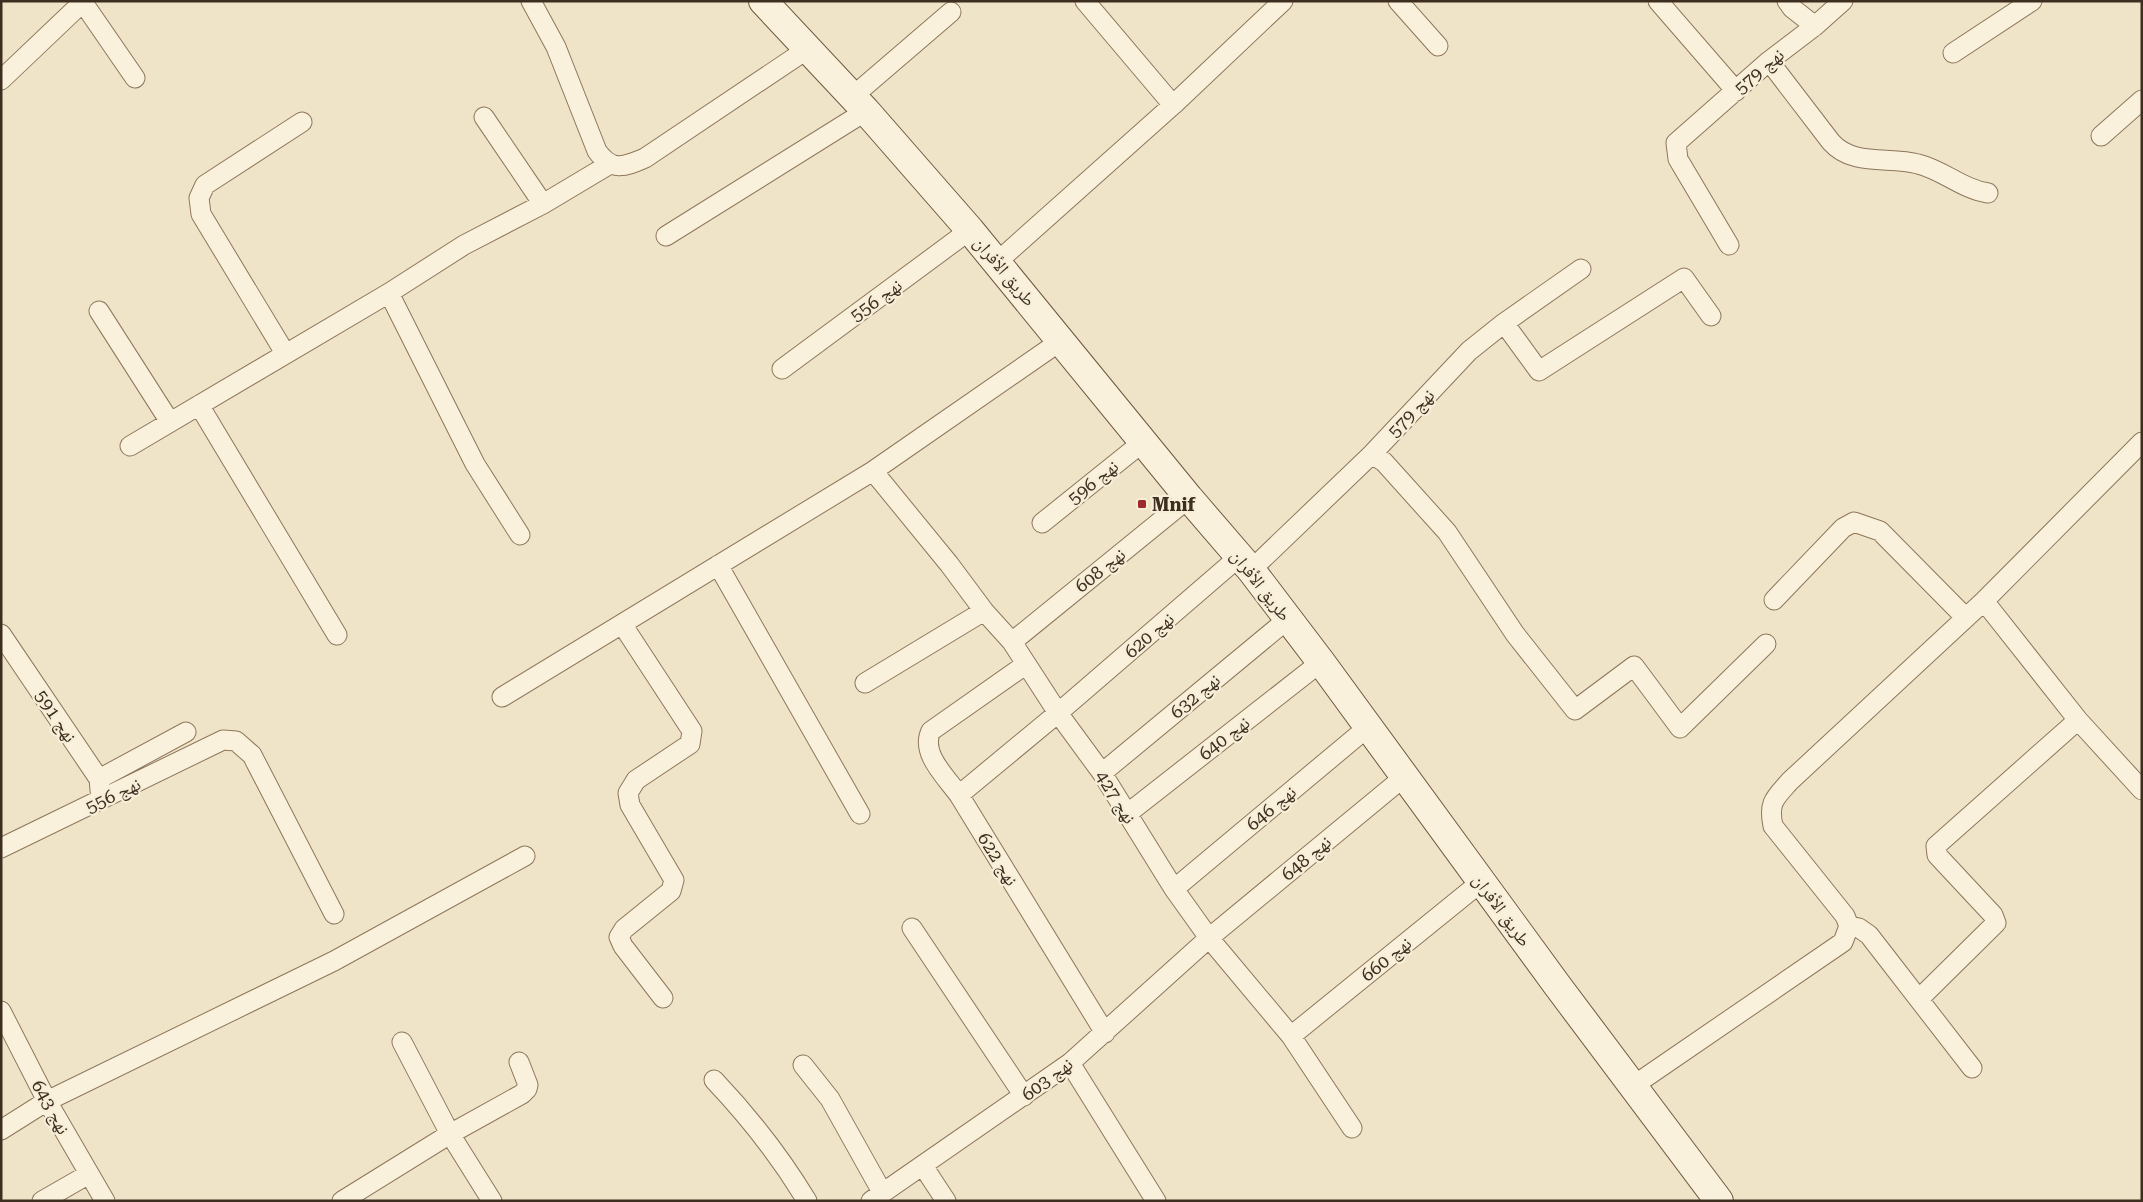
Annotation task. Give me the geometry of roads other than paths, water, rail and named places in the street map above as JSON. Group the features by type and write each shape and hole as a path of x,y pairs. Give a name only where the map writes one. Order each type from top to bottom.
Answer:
{"main road":[{"name":"طريق الأفران","path":"764,1 809,48 970,230 1062,340 1189,498 1246,563 1719,1201"}],"street":[{"path":"531,1 556,47 597,151 603,159 617,166 628,165 646,158 809,48"},
{"path":"1085,1 1174,105"},
{"path":"997,262 1174,105 1283,1"},
{"path":"1398,1 1438,46"},
{"path":"1658,1 1736,91"},
{"path":"1787,1 1792,8 1815,26"},
{"name":"نهج 579","path":"1729,245 1678,158 1676,143 1769,60 1815,26 1843,1"},
{"path":"1953,53 2032,1"},
{"path":"1,80 83,2 135,78"},
{"path":"666,236 859,104 951,12"},
{"path":"1769,60 1831,142 1841,151 1856,157 1918,164 1968,188 1988,194"},
{"path":"2101,136 2142,100"},
{"path":"484,117 543,204"},
{"path":"285,353 201,214 199,198 205,185 302,122"},
{"path":"130,446 389,293 464,245 543,204 610,164"},
{"name":"نهج 556","path":"782,369 970,230"},
{"name":"نهج 579","path":"1246,563 1372,454 1469,351 1504,323 1581,269"},
{"path":"1504,323 1539,371 1684,278 1711,316"},
{"path":"389,293 475,464 520,535"},
{"path":"99,311 170,422"},
{"path":"502,697 873,471 1062,340"},
{"path":"199,405 337,635"},
{"name":"نهج 596","path":"1042,523 1144,442"},
{"path":"1633,1086 1843,942 1849,926 1845,916 1773,826 1770,814 1771,802 1797,774 1984,601 2142,442"},
{"path":"1372,454 1384,462 1447,532 1515,634 1575,710 1634,666 1680,728 1766,644"},
{"name":"نهج 427","path":"873,471 949,564 984,611 1012,642 1025,665 1102,773 1174,889 1209,938 1291,1036 1352,1128"},
{"name":"نهج 608","path":"1012,642 1189,498"},
{"path":"1774,600 1843,528 1854,522 1880,532 1966,618"},
{"name":"نهج 620","path":"1058,713 1246,563"},
{"path":"718,565 860,814"},
{"path":"1984,601 2078,720 2142,790"},
{"path":"865,682 984,611"},
{"name":"نهج 632","path":"1102,773 1288,618"},
{"path":"622,624 692,730 690,744 636,780 628,793 630,805 674,880 671,891 624,929 619,937 623,946 663,998"},
{"name":"نهج 591","path":"1,634 99,779 101,800"},
{"name":"نهج 640","path":"1127,814 1321,662"},
{"name":"نهج 622","path":"1025,665 931,731 927,741 929,752 959,795 1105,1033"},
{"path":"959,795 1058,713"},
{"path":"1919,999 1996,923 1993,915 1937,855 1936,846 2078,720"},
{"name":"نهج 646","path":"1174,889 1368,727"},
{"path":"99,779 186,732"},
{"name":"نهج 556","path":"1,848 224,740 236,741 252,755 334,914"},
{"name":"نهج 648","path":"1209,938 1404,777"},
{"path":"1,1130 47,1101 334,962 524,856"},
{"name":"نهج 660","path":"1291,1036 1481,882"},
{"path":"1849,926 1859,928 1869,935 1972,1068"},
{"path":"912,928 1024,1096"},
{"name":"نهج 603","path":"877,1197 1070,1063 1209,938"},
{"name":"نهج 643","path":"1,1011 47,1101 105,1201"},
{"path":"402,1042 450,1134 492,1201"},
{"path":"342,1201 527,1089 527,1081 519,1062"},
{"path":"1070,1063 1156,1201"},
{"path":"803,1065 830,1099 877,1197"},
{"path":"714,1080 745,1113 786,1166 807,1201"},
{"path":"923,1166 946,1201"},
{"path":"42,1201 89,1174"}],"place":[{"name":"Mnif","path":"1142,504"}]}
